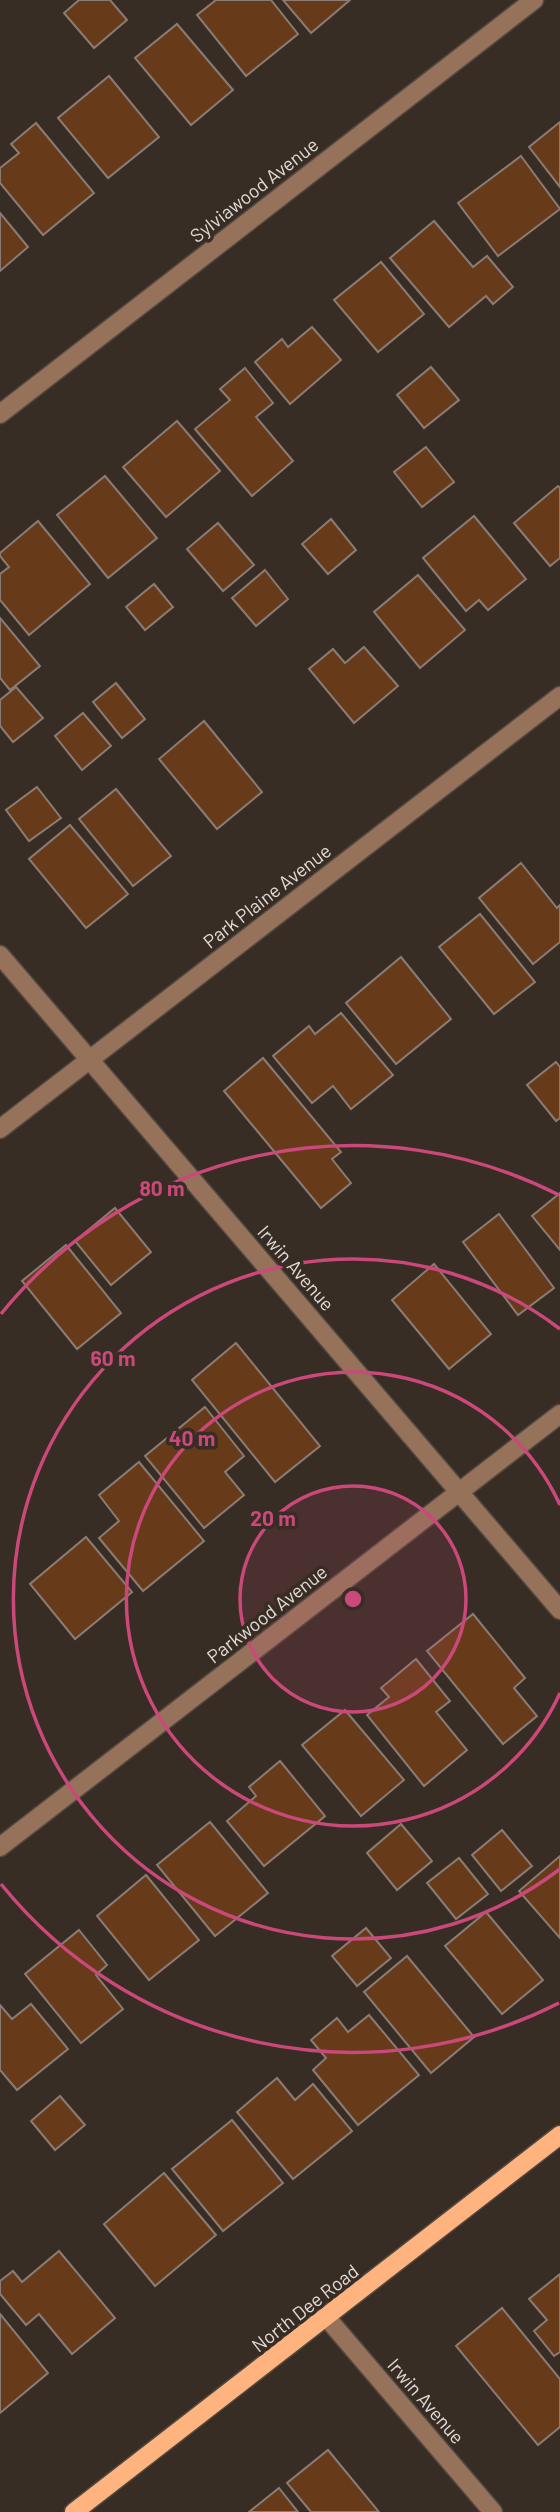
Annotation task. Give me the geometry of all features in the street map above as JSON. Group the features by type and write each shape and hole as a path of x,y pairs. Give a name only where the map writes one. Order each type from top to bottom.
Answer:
{"main road":[{"name":"North Dee Road","path":"74,2512 560,2135"}],"street":[{"name":"Sylviawood Avenue","path":"0,414 534,0"},
{"name":"Park Plaine Avenue","path":"0,1129 560,696"},
{"name":"Irwin Avenue","path":"0,955 560,1609"},
{"name":"Parkwood Avenue","path":"0,1847 560,1414"},
{"name":"Irwin Avenue","path":"327,2318 493,2512"}],"building":[{"path":"79,0 110,0 127,20 94,48 64,13"},
{"path":"216,0 271,0 298,34 246,76 197,15"},
{"path":"283,0 350,0 311,33"},
{"path":"177,24 233,90 191,125 135,58"},
{"path":"109,76 159,137 108,178 58,118"},
{"path":"560,122 560,187 529,147"},
{"path":"36,123 94,193 43,235 0,183 0,168 19,153 11,144"},
{"path":"521,156 560,209 498,256 458,203"},
{"path":"0,213 28,247 0,271"},
{"path":"434,221 473,267 487,256 513,287 493,304 486,296 449,327 390,258"},
{"path":"381,262 424,314 378,352 334,300"},
{"path":"312,327 341,360 290,404 255,362 282,339 288,347"},
{"path":"431,367 459,400 424,428 397,395"},
{"path":"245,368 273,403 256,417 293,461 252,496 195,429 230,400 220,389"},
{"path":"177,421 220,471 166,517 123,467"},
{"path":"426,447 454,482 422,507 394,472"},
{"path":"105,476 157,538 108,578 57,515"},
{"path":"558,486 560,558 550,566 514,523"},
{"path":"474,516 526,579 488,610 479,600 466,611 423,558"},
{"path":"331,519 356,550 328,574 302,544"},
{"path":"38,521 90,584 29,635 0,600 0,574 9,567 0,553"},
{"path":"218,523 254,565 223,591 187,549"},
{"path":"265,570 288,599 256,626 232,598"},
{"path":"418,575 465,630 420,668 374,612"},
{"path":"154,584 173,607 145,630 126,607"},
{"path":"0,618 40,666 10,690 0,678"},
{"path":"364,647 398,686 354,723 309,669 333,649 345,663"},
{"path":"116,683 145,719 122,738 93,702"},
{"path":"16,687 43,718 13,742 0,726 0,700"},
{"path":"83,713 111,746 82,770 55,736"},
{"path":"204,721 262,792 217,829 159,759"},
{"path":"37,787 61,818 29,841 6,810"},
{"path":"116,789 171,856 133,886 79,819"},
{"path":"70,825 128,894 86,928 29,859"},
{"path":"521,863 557,908 560,905 560,942 533,964 479,898"},
{"path":"480,914 535,982 494,1014 439,947"},
{"path":"401,957 451,1019 396,1064 346,1003"},
{"path":"341,1013 393,1075 351,1109 333,1086 312,1103 273,1056 309,1026 315,1034"},
{"path":"263,1058 341,1152 332,1159 351,1183 321,1208 224,1091"},
{"path":"556,1062 560,1067 560,1118 556,1121 527,1085"},
{"path":"560,1193 560,1250 532,1216"},
{"path":"115,1208 151,1252 111,1285 75,1241"},
{"path":"499,1214 554,1288 518,1315 463,1242"},
{"path":"66,1245 121,1313 77,1349 22,1281"},
{"path":"434,1264 491,1334 449,1369 392,1300"},
{"path":"236,1343 320,1446 275,1482 192,1380"},
{"path":"205,1407 244,1456 225,1472 244,1495 204,1528 145,1456"},
{"path":"139,1462 204,1541 143,1591 99,1538 119,1521 99,1495"},
{"path":"86,1537 132,1592 75,1639 30,1584"},
{"path":"473,1614 525,1678 514,1688 537,1716 503,1744 427,1651"},
{"path":"416,1659 450,1701 436,1712 467,1750 424,1786 367,1715 389,1697 381,1688"},
{"path":"345,1710 404,1780 361,1816 302,1745"},
{"path":"280,1761 325,1816 264,1866 227,1821 256,1796 249,1787"},
{"path":"210,1822 268,1893 215,1936 157,1865"},
{"path":"401,1824 432,1861 397,1890 367,1853"},
{"path":"502,1830 532,1866 501,1891 472,1855"},
{"path":"560,1856 560,1938 519,1891"},
{"path":"459,1858 488,1894 456,1919 427,1883"},
{"path":"146,1875 199,1940 149,1980 97,1916"},
{"path":"486,1912 543,1980 502,2014 445,1946"},
{"path":"366,1928 391,1958 357,1986 332,1956"},
{"path":"79,1930 107,1965 96,1975 123,2009 81,2043 25,1974"},
{"path":"407,1956 474,2037 431,2073 364,1992"},
{"path":"31,2004 68,2049 17,2090 0,2070 0,2005 12,2019"},
{"path":"369,2015 419,2075 358,2125 313,2070 326,2058 311,2040 337,2018 348,2032"},
{"path":"277,2078 295,2100 313,2084 352,2131 293,2179 237,2112"},
{"path":"60,2096 85,2125 55,2150 31,2121"},
{"path":"232,2120 283,2183 223,2231 172,2169"},
{"path":"164,2173 216,2235 155,2286 104,2224"},
{"path":"59,2251 115,2318 72,2354 39,2314 26,2325 0,2294 0,2281 13,2271 22,2282"},
{"path":"560,2274 560,2352 554,2356 534,2331 547,2320 529,2299"},
{"path":"502,2308 560,2379 560,2427 538,2445 456,2346"},
{"path":"0,2314 48,2373 0,2413"},
{"path":"328,2450 379,2512 311,2512 287,2483"},
{"path":"279,2488 298,2512 249,2512"}]}
